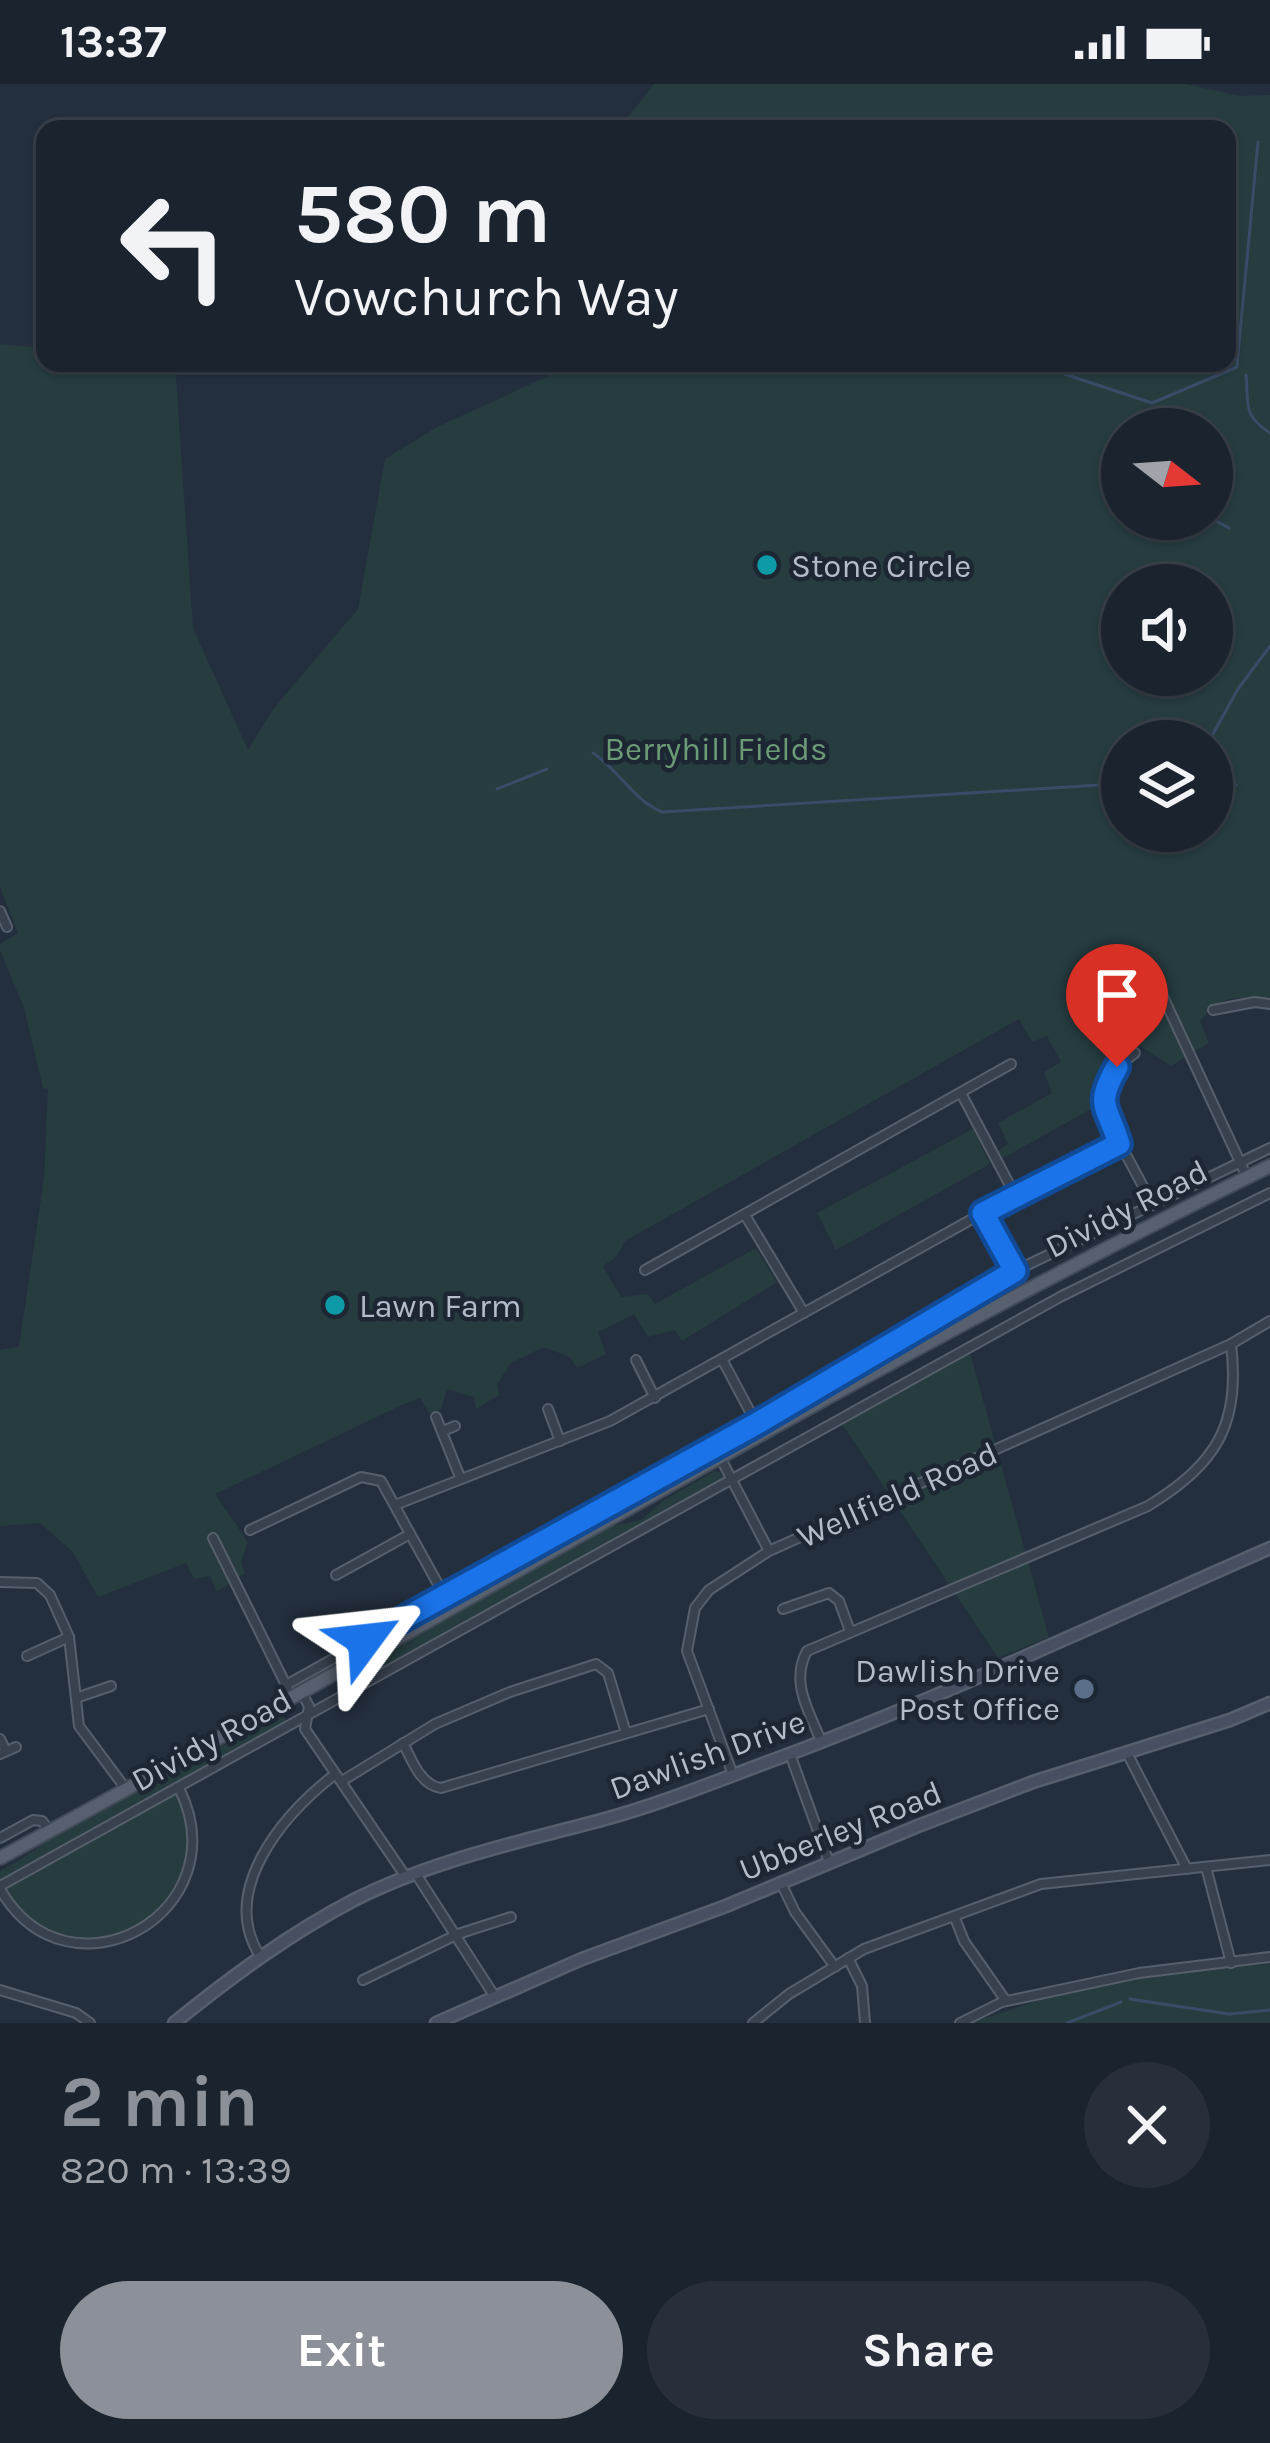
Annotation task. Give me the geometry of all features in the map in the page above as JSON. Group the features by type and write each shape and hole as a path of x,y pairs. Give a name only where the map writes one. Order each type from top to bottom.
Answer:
{"main road":[{"name":"Dividy Road","path":"0,1858 1138,1229 1270,1166"}],"street":[{"path":"0,910 7,927"},
{"path":"1152,973 1247,1178"},
{"path":"1213,1010 1270,1004"},
{"path":"1135,1053 1117,1067 1103,1091 1102,1110 1153,1204"},
{"path":"645,1270 1011,1064"},
{"path":"962,1094 1015,1195"},
{"path":"395,1505 560,1441 655,1398 1015,1195 1119,1144"},
{"name":"Dividy Road","path":"293,1692 444,1595 756,1424 1015,1271 1270,1148"},
{"name":"Dividy Road","path":"0,1887 1060,1297 1270,1193"},
{"path":"983,1213 1015,1271"},
{"path":"745,1215 804,1312"},
{"name":"Wellfield Road","path":"733,1775 687,1651 695,1608 721,1580 769,1552 1231,1344 1270,1322"},
{"path":"821,1742 798,1683 807,1651 1148,1506 1188,1481 1220,1440 1230,1412 1235,1379 1231,1344"},
{"path":"636,1360 655,1398"},
{"path":"722,1361 756,1424"},
{"path":"548,1409 560,1441"},
{"path":"436,1418 460,1477"},
{"path":"442,1431 455,1426"},
{"path":"721,1459 769,1552"},
{"path":"250,1530 361,1477 381,1481 444,1595"},
{"path":"336,1575 410,1534"},
{"path":"213,1538 293,1692 309,1706 305,1729 458,1934 495,1997"},
{"name":"Dawlish Drive","path":"174,2023 260,1956 357,1899 464,1856 638,1808 790,1754 932,1698 1270,1548"},
{"path":"0,1582 27,1581 43,1588 68,1637 79,1726 126,1789"},
{"path":"783,1609 829,1593 839,1601 850,1631"},
{"path":"34,1636 41,1650"},
{"path":"28,1656 68,1637"},
{"path":"260,1956 246,1922 256,1873 288,1817 338,1778 434,1724 510,1692 600,1664 608,1673 626,1733"},
{"path":"76,1698 104,1697 111,1686"},
{"name":"Ubberley Road","path":"444,2021 829,1862 1126,1750 1213,1726 1270,1703"},
{"path":"403,1743 422,1778 441,1788 709,1709"},
{"path":"0,1739 7,1751"},
{"path":"1126,1750 1186,1869"},
{"path":"790,1754 829,1862"},
{"path":"0,1887 29,1923 67,1941 103,1942 148,1926 172,1902 190,1866 191,1821 179,1788"},
{"path":"0,1838 33,1820 42,1821 50,1831"},
{"path":"753,2023 789,1994 848,1958 955,1918 985,1901 1041,1884 1270,1860"},
{"path":"1206,1867 1231,1963"},
{"path":"781,1882 795,1912 835,1967"},
{"path":"363,1981 458,1934 511,1917"},
{"path":"955,1918 964,1941 1006,2001"},
{"path":"960,2023 1006,2001 1139,1972 1270,1957"},
{"path":"848,1958 862,1986 866,2023"},
{"path":"0,1990 62,2008 90,2023"},
{"path":"59,2023 62,2008"}],"green space":[{"name":"Berryhill Fields","path":"654,84 1185,84 1240,96 1270,95 1270,1001 1239,998 1216,1005 1200,1021 1209,1043 1171,1066 1129,1039 1093,1108 1003,1158 998,1151 1008,1144 998,1123 1052,1093 1044,1072 1061,1062 1047,1036 1032,1042 1019,1019 625,1241 617,1256 603,1266 621,1297 648,1294 655,1304 756,1248 777,1282 682,1341 675,1330 648,1337 634,1314 598,1332 606,1354 577,1368 570,1357 544,1347 511,1363 497,1384 499,1395 476,1409 474,1397 447,1389 441,1409 430,1414 420,1398 402,1405 215,1494 248,1542 241,1562 245,1573 217,1592 210,1576 194,1579 186,1563 98,1597 73,1552 40,1523 0,1526 0,1350 19,1347 44,1178 48,1089 43,1088 24,1008 0,950 0,944 18,933 0,887 0,344 36,347 36,372 176,372 193,628 248,750 274,708 358,609 385,459 437,427 557,372 1236,372 1236,120 626,120"},
{"path":"973,1129 990,1164 836,1250 817,1213"},
{"path":"970,1353 1049,1637 998,1658 842,1424"},
{"path":"715,1471 724,1480 352,1688 348,1681 380,1656 613,1526 641,1520 664,1500"},
{"path":"282,1713 287,1723 0,1880 0,1871 54,1837"},
{"path":"179,1788 191,1854 176,1893 146,1923 107,1940 65,1940 29,1920 0,1888"},
{"path":"1270,1964 1270,2023 970,2023 1070,1990 1157,1974"}],"waterway":[{"path":"1251,216 1258,142"},
{"path":"1237,365 1251,217"},
{"path":"629,372 641,372"},
{"path":"1058,372 1152,403 1225,372"},
{"path":"1246,375 1251,414 1270,433"},
{"path":"1221,720 1270,646"},
{"path":"593,753 662,812 1101,784"},
{"path":"497,789 547,769"},
{"path":"1233,782 1236,785"},
{"path":"1130,1999 1229,2014 1270,2010"},
{"path":"1067,2023 1121,2002"}],"place":[{"name":"Stone Circle","path":"767,565"},
{"name":"Lawn Farm","path":"335,1305"},
{"name":"Dawlish Drive Post Office","path":"1084,1689"}],"route":[{"path":"365,1640 756,1424 1015,1271 983,1213 1119,1144 1102,1110 1103,1091 1117,1067"}]}
